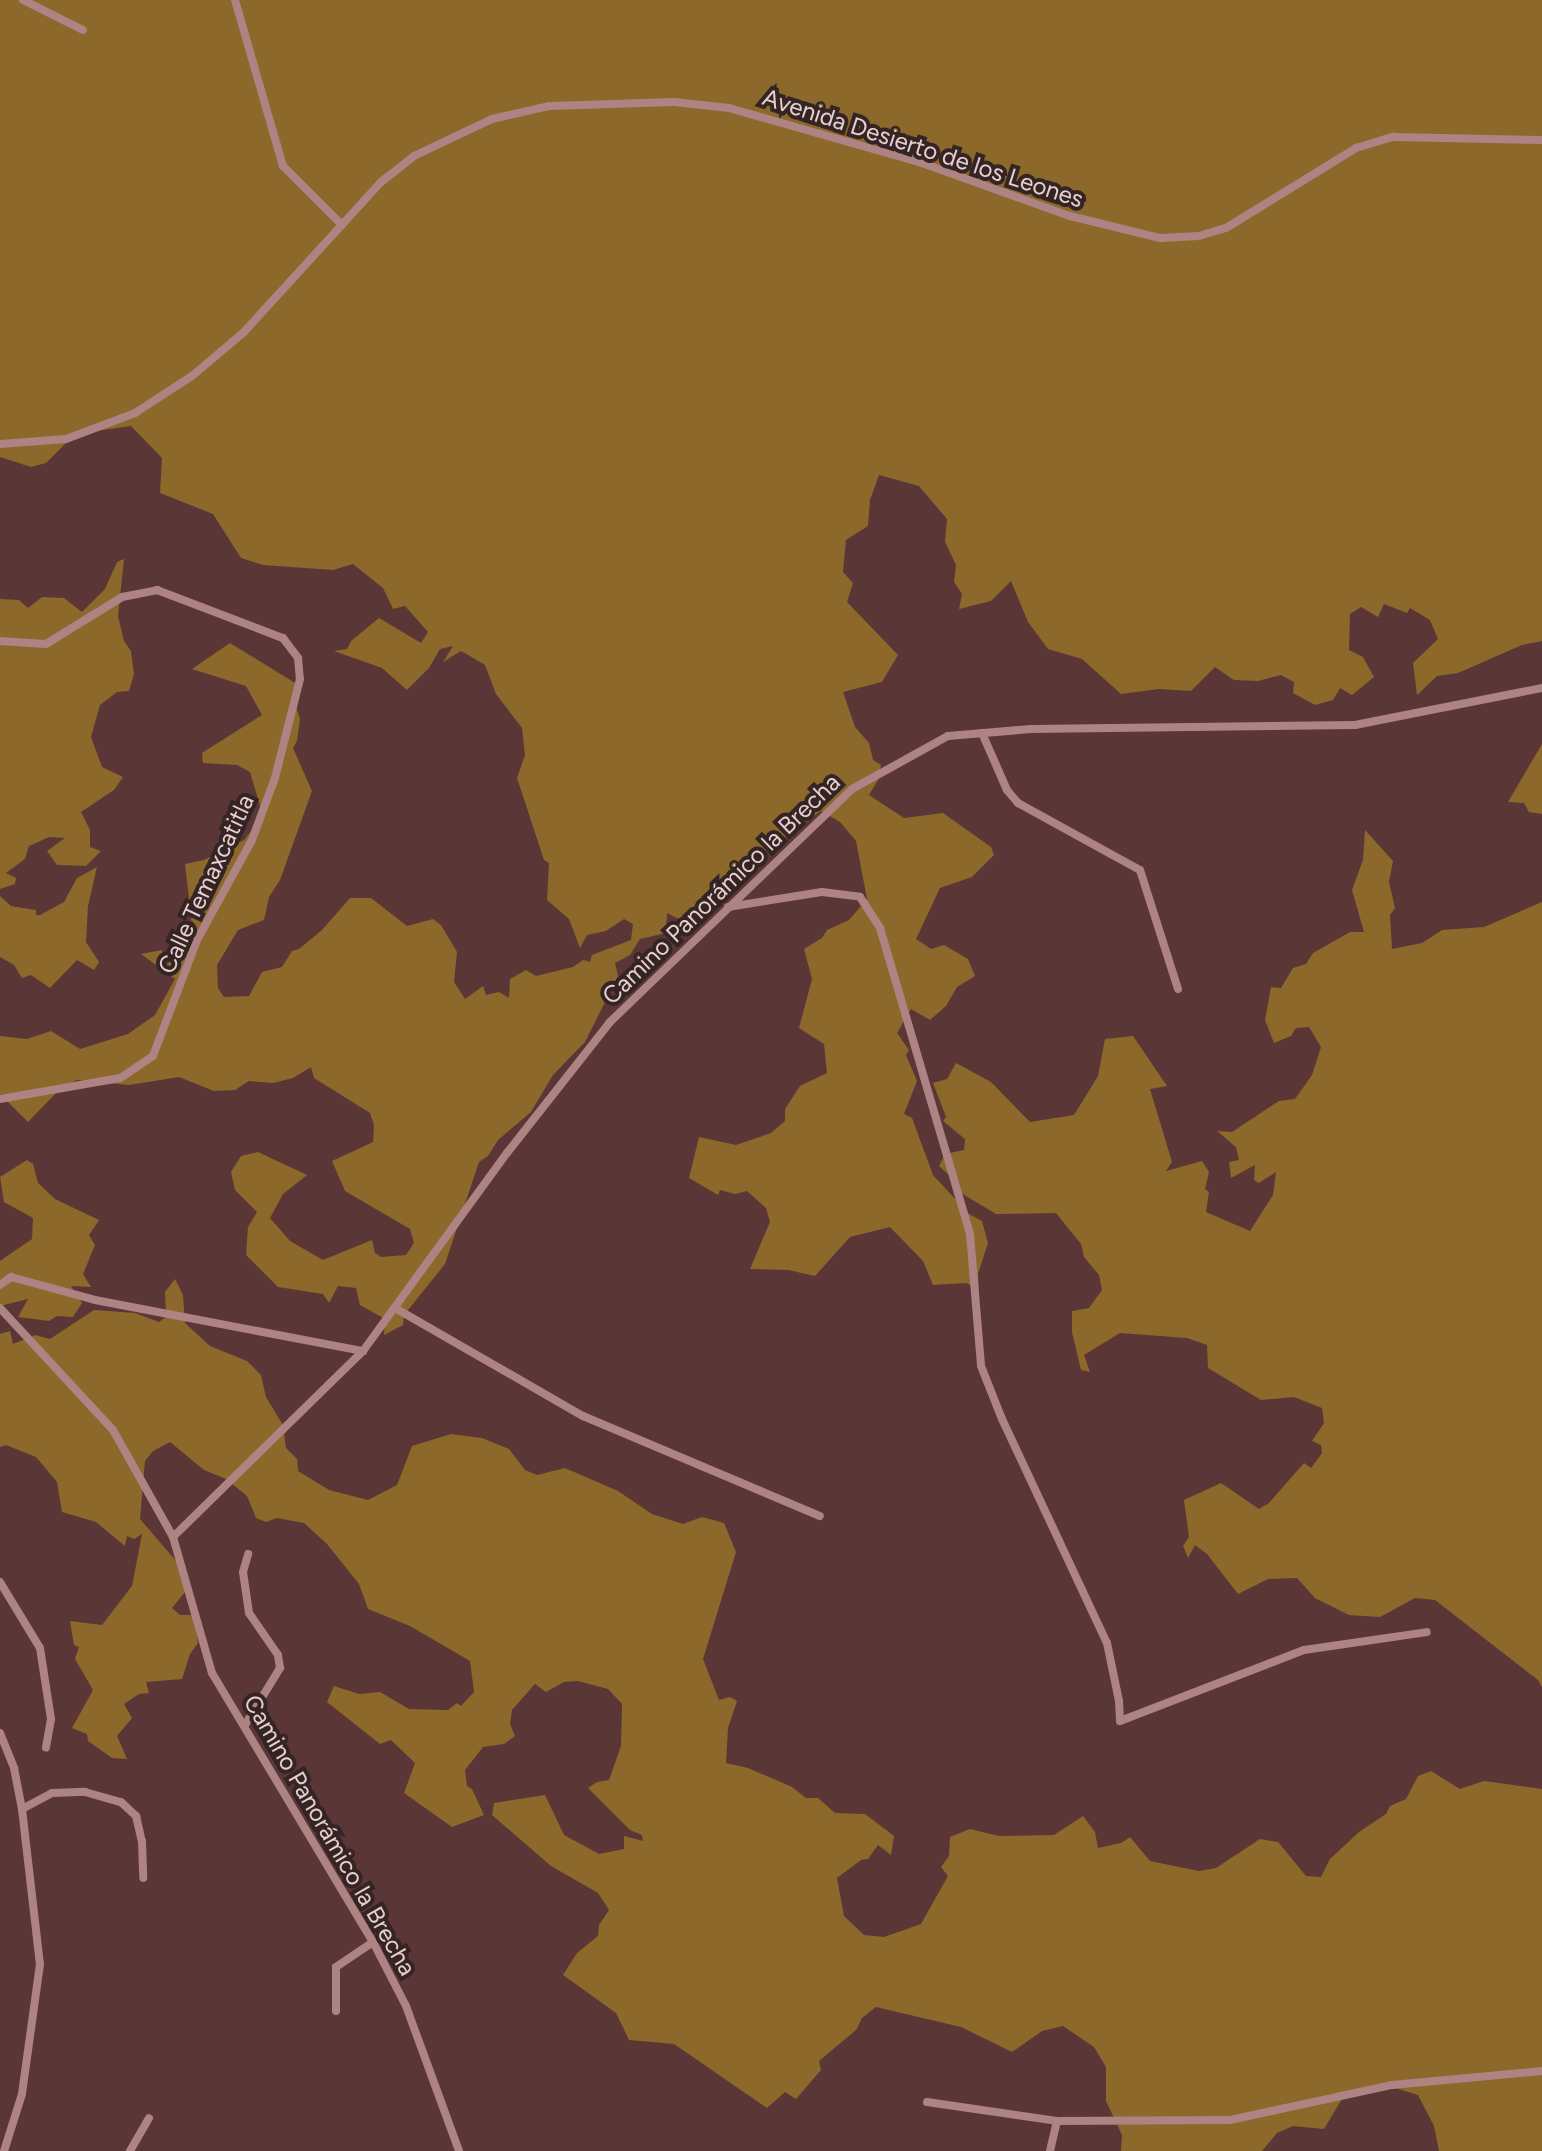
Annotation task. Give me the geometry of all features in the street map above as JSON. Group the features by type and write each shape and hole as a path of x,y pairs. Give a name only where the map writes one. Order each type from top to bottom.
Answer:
{"street":[{"path":"23,0 83,30"},
{"path":"235,0 283,166 342,225"},
{"name":"Avenida Desierto de los Leones","path":"0,444 66,439 135,413 192,376 244,332 381,182 414,156 492,119 549,106 675,102 729,108 919,162 1070,216 1160,238 1199,236 1226,228 1356,148 1393,137 1542,140"},
{"name":"Calle Temaxcatitla","path":"0,641 46,644 122,597 157,590 283,638 298,658 300,679 275,778 252,840 197,940 153,1056 120,1078 0,1099"},
{"name":"Camino Panorámico la Brecha","path":"173,1537 363,1351 507,1153 610,1022 852,789 948,736 1114,727 1355,725 1542,688"},
{"path":"982,733 1007,790 1018,803 1140,870 1178,989"},
{"path":"728,907 822,892 860,897 880,928 970,1234 981,1366 1107,1643 1116,1680 1120,1721 1304,1650 1427,1632"},
{"path":"0,1285 11,1277 95,1300 363,1351"},
{"name":"Camino Panorámico la Brecha","path":"0,1308 95,1407 113,1430 173,1537 212,1673 373,1942 406,2006 459,2151"},
{"path":"395,1308 583,1416 820,1516"},
{"path":"245,1725 280,1668 278,1655 249,1613 243,1572 248,1554"},
{"path":"0,1582 40,1648 51,1719 46,1748"},
{"path":"0,1733 14,1768 22,1809 40,1964 22,2094 4,2151"},
{"path":"22,1809 52,1793 85,1792 121,1802 136,1816 142,1841 143,1878"},
{"path":"336,2011 336,1967 373,1942"},
{"path":"927,2102 1057,2121 1230,2120 1392,2085 1542,2071"},
{"path":"130,2151 149,2118"},
{"path":"1050,2151 1057,2121"}],"shaded area":[{"path":"0,0 1542,0 1542,641 1522,645 1458,673 1437,676 1417,695 1413,663 1438,639 1430,620 1410,608 1407,613 1384,604 1378,617 1361,607 1350,614 1349,650 1363,657 1374,677 1352,695 1340,688 1333,700 1315,705 1293,693 1294,682 1281,675 1258,681 1234,680 1215,667 1191,691 1159,689 1121,694 1082,659 1048,649 1028,622 1011,581 991,601 959,609 962,594 954,582 956,565 945,542 947,519 919,486 879,475 870,500 868,526 846,540 843,572 853,583 847,602 898,655 882,682 843,692 855,727 869,743 873,760 881,765 878,780 869,795 904,818 943,813 991,847 994,855 972,877 940,888 916,939 931,949 944,945 968,959 975,976 957,987 946,1006 930,1020 911,1009 897,1033 909,1050 906,1055 917,1081 904,1114 912,1118 933,1175 969,1214 982,1221 988,1243 978,1274 979,1291 967,1283 933,1285 923,1261 890,1227 850,1237 815,1276 788,1270 750,1269 770,1222 766,1208 747,1191 735,1194 720,1190 718,1195 689,1178 699,1137 736,1145 771,1133 785,1121 785,1109 800,1086 827,1073 824,1044 799,1028 812,979 804,949 822,938 827,930 849,920 867,899 856,841 840,822 821,811 754,859 689,917 679,919 667,913 666,933 640,939 630,955 615,963 618,976 585,1042 553,1075 531,1112 498,1140 488,1156 479,1162 445,1264 404,1315 403,1325 384,1335 385,1319 360,1305 356,1288 338,1286 329,1303 323,1294 278,1287 246,1255 248,1227 257,1212 235,1190 231,1172 241,1156 258,1152 307,1175 283,1194 270,1218 290,1241 323,1260 372,1240 375,1253 381,1257 406,1255 414,1243 410,1229 345,1191 332,1161 373,1142 374,1125 370,1113 314,1078 311,1067 293,1078 273,1083 249,1081 235,1090 214,1091 179,1077 129,1085 77,1080 61,1088 28,1122 0,1094 0,1036 27,1039 51,1031 80,1049 128,1034 155,1015 175,979 141,954 162,950 166,966 193,933 185,864 204,860 244,840 263,816 250,772 237,765 203,763 202,753 262,715 246,686 192,669 230,643 300,686 296,706 300,719 293,748 312,791 280,880 269,897 264,920 238,930 217,965 218,988 224,997 249,996 262,972 282,967 292,951 322,930 350,898 371,898 407,926 433,919 441,925 457,952 454,982 465,999 483,986 486,995 499,992 509,998 510,979 526,970 536,976 573,967 583,960 590,962 592,955 631,940 633,924 624,919 606,931 587,935 580,948 569,919 547,900 549,863 544,860 517,778 525,755 522,728 496,694 485,665 461,651 443,662 453,646 440,649 429,668 407,690 382,668 334,651 347,649 351,641 379,618 421,643 428,632 405,606 393,609 383,588 353,564 333,570 263,565 241,558 213,514 160,493 162,458 131,426 75,434 46,463 31,467 0,457"},
{"path":"124,559 118,616 124,641 131,651 134,674 129,691 117,692 100,705 91,737 102,767 123,777 114,790 81,812 90,830 90,847 101,851 86,866 57,865 47,851 65,838 49,837 29,846 25,859 6,873 16,878 15,884 0,889 0,599 19,600 28,608 42,597 64,598 82,612 105,589 117,562"},
{"path":"1542,744 1542,814 1529,812 1524,803 1508,802"},
{"path":"1365,830 1393,861 1389,882 1395,908 1390,915 1392,949 1422,943 1442,930 1484,927 1542,902 1542,1687 1538,1680 1435,1600 1415,1598 1380,1617 1349,1615 1315,1598 1297,1578 1268,1579 1238,1594 1207,1554 1195,1545 1188,1558 1183,1546 1189,1537 1184,1500 1221,1483 1259,1509 1269,1503 1304,1463 1311,1468 1322,1453 1321,1445 1312,1441 1324,1423 1322,1408 1294,1397 1261,1400 1208,1368 1207,1345 1187,1338 1120,1333 1084,1355 1090,1372 1081,1370 1072,1332 1072,1311 1089,1308 1102,1290 1099,1275 1084,1257 1081,1244 1056,1213 996,1214 961,1193 960,1185 939,1166 945,1154 964,1150 965,1139 943,1121 946,1117 933,1083 947,1079 956,1063 991,1082 1030,1122 1074,1115 1098,1076 1105,1039 1133,1036 1167,1086 1150,1089 1172,1162 1166,1171 1202,1161 1209,1172 1205,1189 1209,1192 1206,1212 1250,1231 1273,1195 1276,1172 1259,1183 1254,1180 1255,1165 1231,1178 1229,1162 1239,1160 1236,1147 1217,1131 1232,1132 1279,1101 1295,1099 1312,1075 1321,1047 1309,1027 1296,1028 1291,1036 1274,1043 1265,1020 1271,987 1281,988 1293,968 1306,964 1313,953 1350,932 1364,932 1352,890 1363,860"},
{"path":"97,867 88,906 86,942 99,962 94,970 77,960 50,988 31,975 22,978 14,965 0,957 0,896 11,906 36,910 36,915 40,915 64,902 77,878"},
{"path":"27,1160 33,1164 38,1183 55,1199 99,1220 89,1235 95,1245 83,1274 91,1287 71,1286 82,1303 73,1317 57,1316 49,1321 18,1317 28,1299 0,1306 0,1261 32,1239 33,1218 4,1202 0,1177"},
{"path":"175,1279 183,1295 185,1323 210,1346 247,1361 261,1375 266,1397 283,1425 286,1448 297,1459 298,1471 329,1490 368,1500 397,1485 412,1446 451,1434 482,1438 509,1449 525,1470 537,1475 565,1468 618,1491 652,1514 683,1524 702,1517 724,1523 736,1552 703,1659 719,1700 730,1697 737,1701 728,1728 726,1763 748,1768 792,1787 806,1798 818,1798 835,1813 865,1814 894,1836 891,1855 878,1845 868,1859 861,1860 837,1878 844,1916 864,1935 884,1937 921,1924 948,1876 941,1867 949,1856 950,1837 970,1829 999,1836 1054,1835 1083,1816 1095,1832 1098,1848 1121,1843 1130,1837 1150,1861 1199,1871 1216,1868 1260,1839 1278,1842 1306,1876 1321,1877 1330,1859 1359,1832 1386,1814 1390,1806 1406,1799 1418,1776 1431,1771 1460,1789 1484,1781 1542,1789 1542,2151 1439,2151 1434,2126 1418,2095 1392,2087 1342,2099 1324,2129 1293,2126 1277,2133 1262,2151 1121,2151 1122,2135 1106,2101 1106,2067 1094,2047 1063,2026 1042,2031 1012,2052 961,2027 876,2007 862,2018 856,2030 819,2061 821,2070 796,2099 785,2092 767,2108 674,2044 629,2040 616,2013 563,1975 577,1953 598,1936 599,1925 609,1910 598,1893 551,1866 492,1815 494,1803 545,1795 564,1835 599,1854 624,1849 624,1836 643,1841 642,1835 630,1830 588,1788 597,1782 609,1780 621,1746 622,1704 608,1689 578,1681 564,1682 546,1692 535,1684 512,1710 510,1724 515,1736 504,1744 483,1747 465,1770 467,1786 472,1789 484,1815 452,1827 404,1793 415,1763 391,1740 380,1744 327,1702 334,1686 359,1694 380,1692 409,1709 448,1710 457,1703 461,1706 474,1692 470,1661 410,1626 368,1609 359,1584 327,1544 304,1523 277,1518 266,1522 256,1518 247,1496 226,1479 204,1470 170,1442 153,1451 145,1461 140,1519 183,1569 185,1592 172,1608 180,1615 194,1615 198,1643 190,1654 182,1679 146,1682 149,1693 139,1694 124,1704 132,1718 117,1736 127,1759 112,1758 88,1741 87,1734 72,1728 93,1690 75,1659 79,1647 74,1645 70,1621 102,1625 132,1586 142,1534 134,1539 127,1536 125,1546 96,1522 62,1512 57,1482 36,1457 6,1445 0,1447 0,1334 10,1331 13,1344 35,1335 50,1339 94,1310 135,1313 159,1322 166,1317 165,1292"}]}
